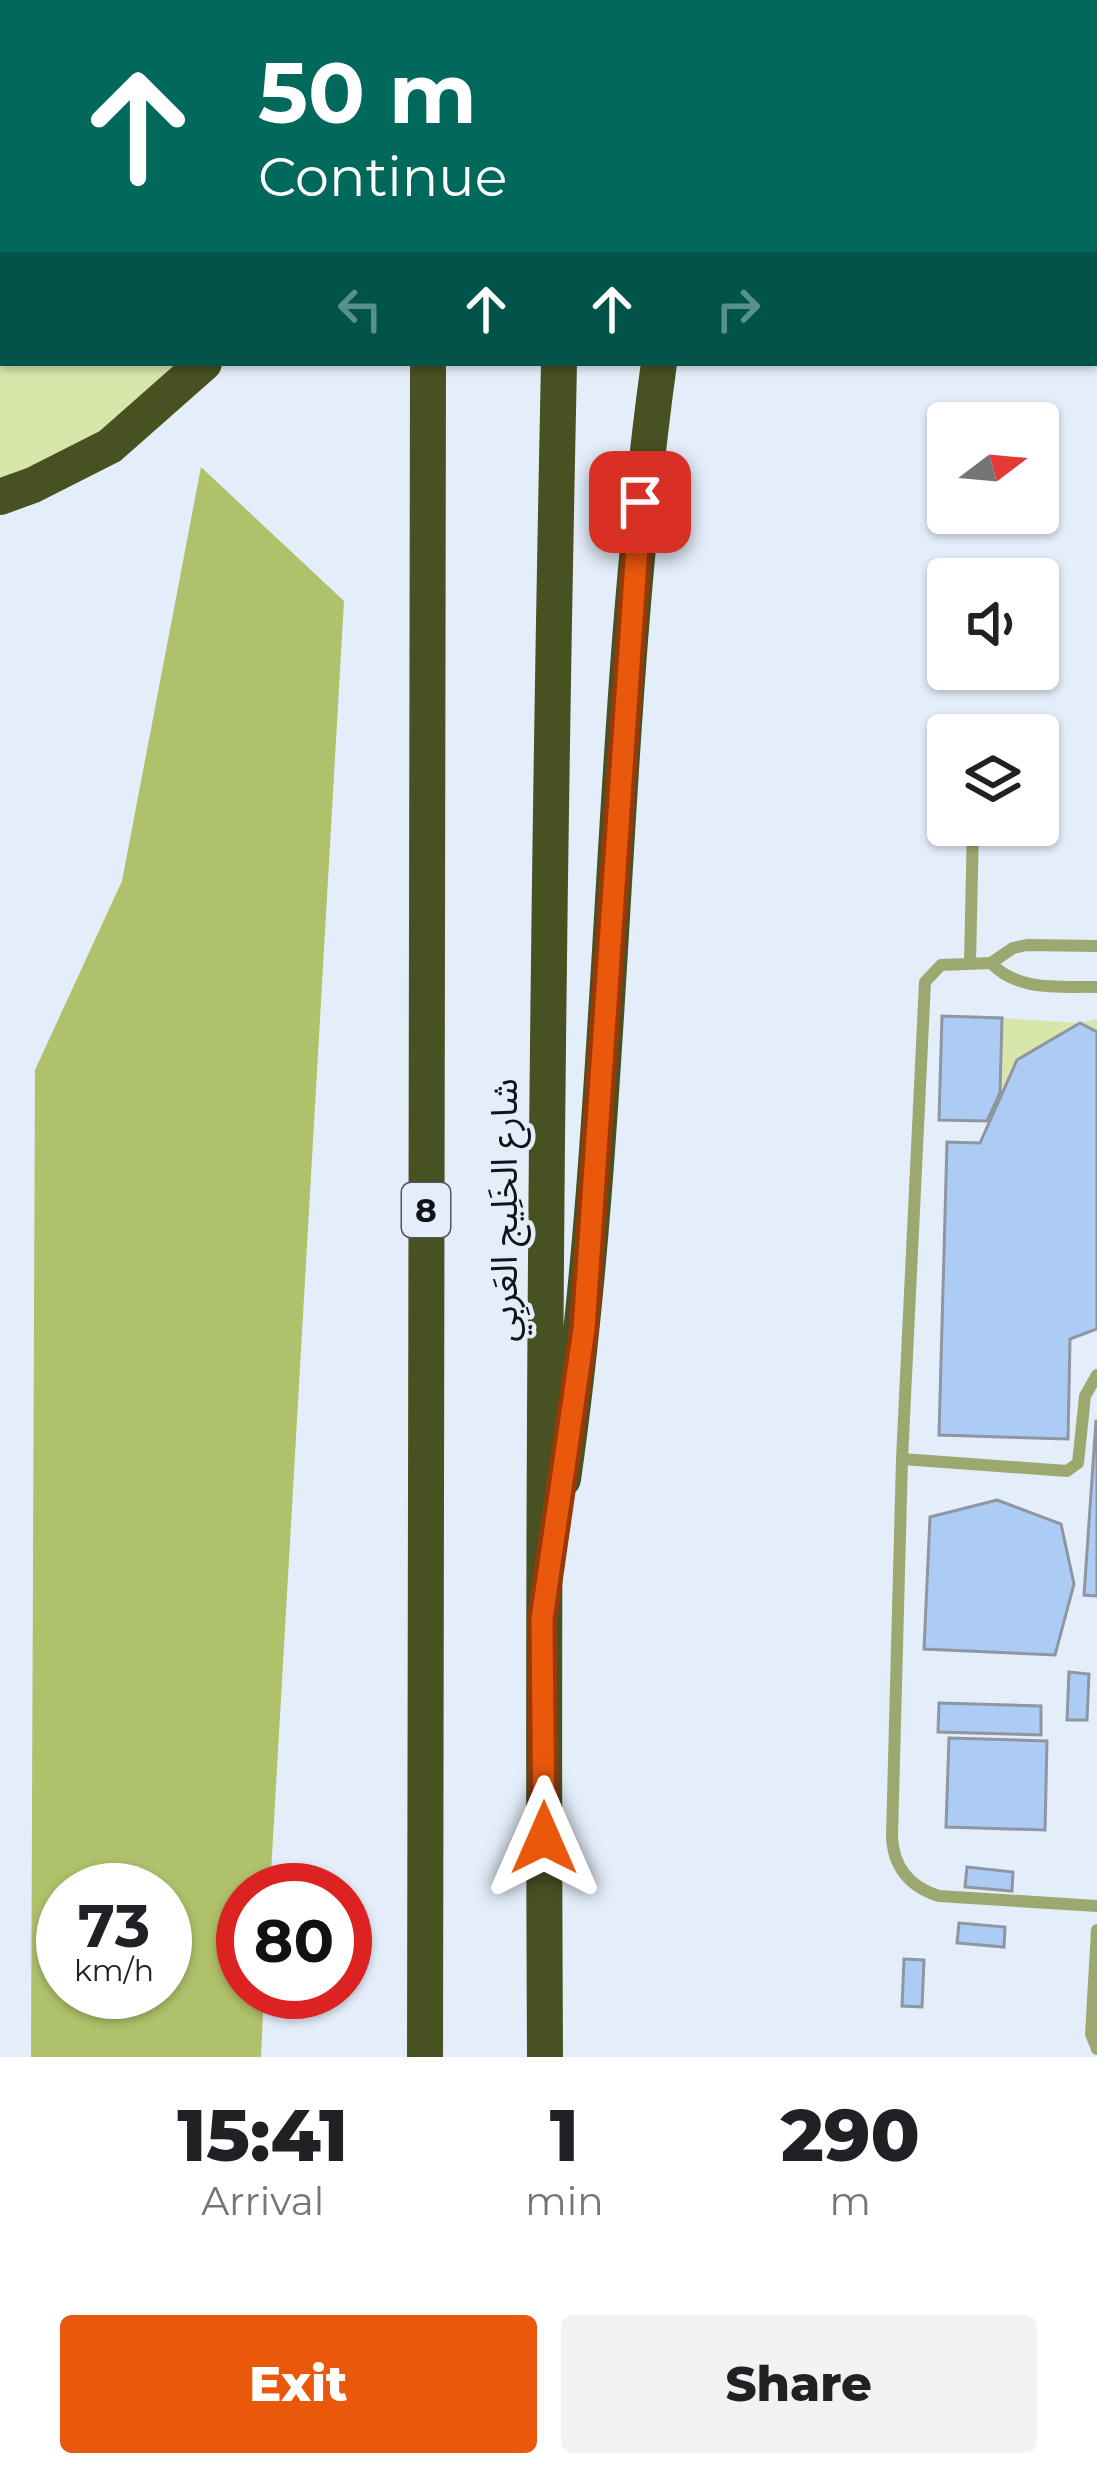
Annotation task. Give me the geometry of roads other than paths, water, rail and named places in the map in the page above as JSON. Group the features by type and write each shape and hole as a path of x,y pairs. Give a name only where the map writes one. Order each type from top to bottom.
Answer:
{"highway":[{"path":"0,497 110,446 201,366"},
{"name":"8","path":"424,2057 428,366"},
{"name":"شارع الخَلِيج العَربِي","path":"545,2057 542,1619 559,366"},
{"path":"542,1619 584,1329 640,502 659,366"}],"lane":[{"path":"970,963 973,846"},
{"path":"1097,946 1027,944 991,963 941,964 926,982 902,1459 892,1836 897,1863 914,1885 939,1896 1097,1906"},
{"path":"991,963 1011,980 1024,984 1097,987"},
{"path":"902,1459 1067,1471 1078,1463 1085,1396 1097,1375"},
{"path":"1097,1930 1091,2026 1097,2050"}]}
